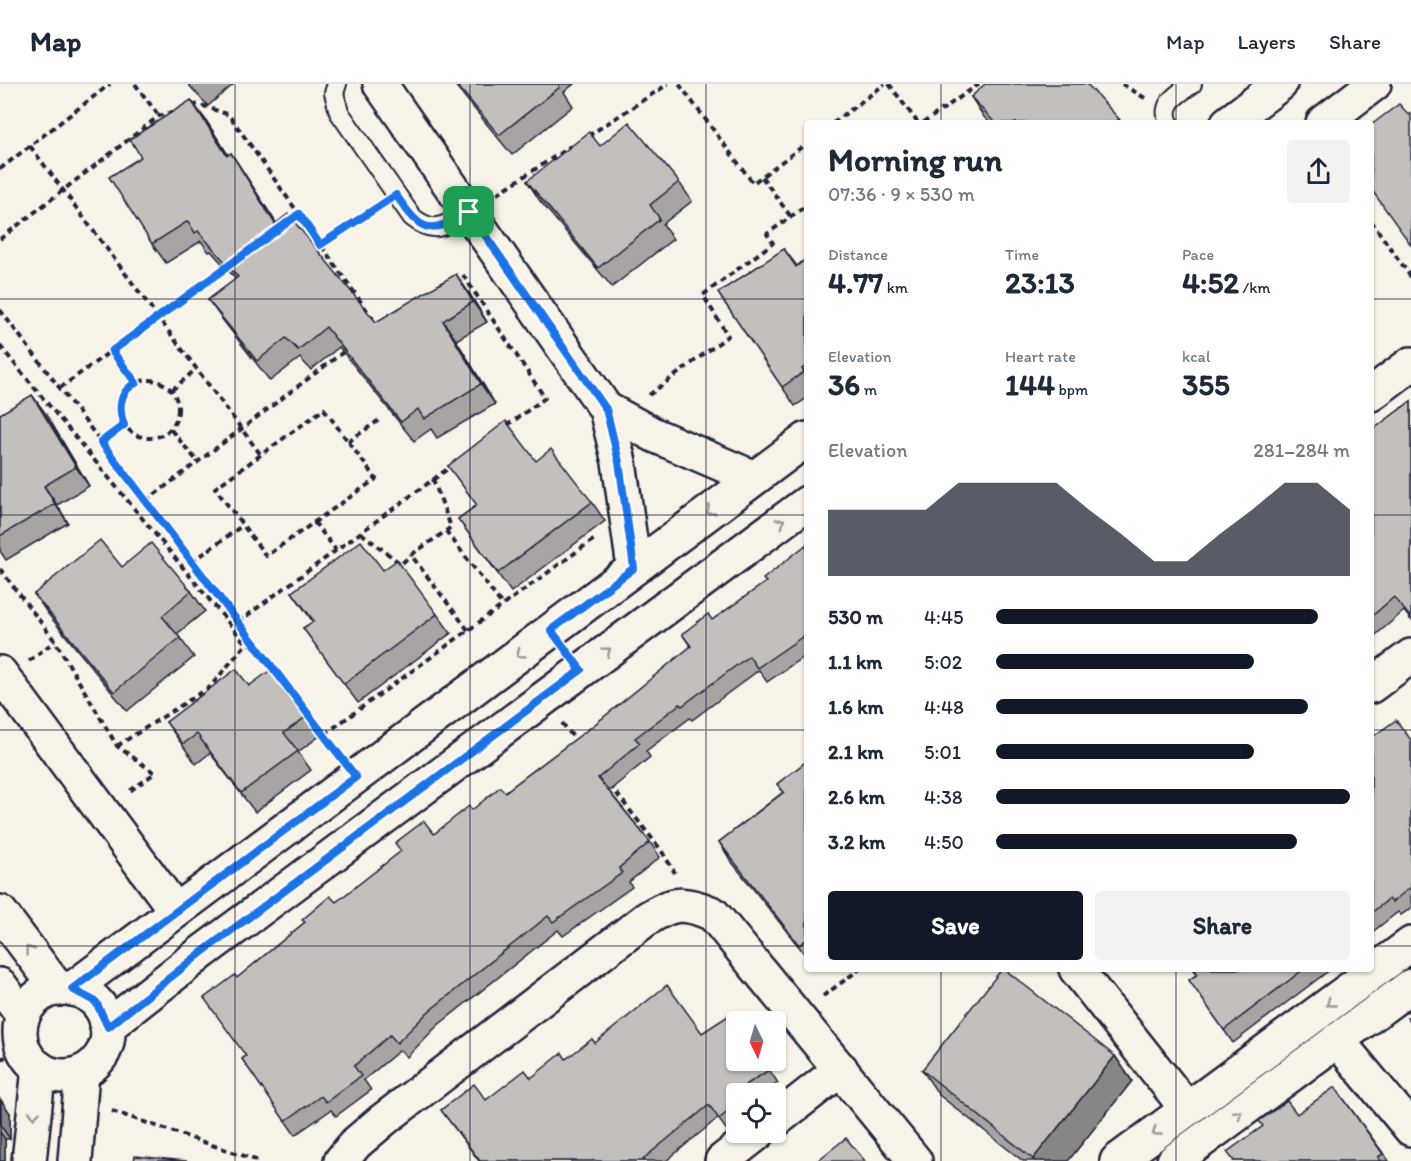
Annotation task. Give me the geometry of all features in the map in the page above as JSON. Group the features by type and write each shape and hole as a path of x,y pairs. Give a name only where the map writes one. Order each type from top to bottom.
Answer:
{"street":[{"path":"380,84 496,251 613,413 634,568"},
{"path":"1232,120 1280,84"},
{"path":"1327,120 1374,84"},
{"path":"1374,392 1411,364"},
{"path":"613,413 704,458 754,478"},
{"path":"81,1086 68,1076 53,1075 30,1061 20,1040 23,1016 37,998 65,989 176,911 754,478 802,451"},
{"path":"75,1161 81,1086 102,1053 108,1027 201,953 804,504"},
{"path":"551,630 581,670"},
{"path":"1374,684 1411,656"},
{"path":"0,673 176,911"},
{"path":"341,1161 356,1143 383,1119 645,920 665,907 690,904 713,914 915,1161"},
{"path":"0,912 65,989 96,1002 108,1027"},
{"path":"1374,971 1411,944"},
{"path":"1078,972 1187,1109"},
{"path":"1117,1161 1373,972"},
{"path":"0,985 23,1016"},
{"path":"1174,1161 1411,986"},
{"path":"1337,1040 1411,1129"},
{"path":"29,1161 39,1068"},
{"path":"786,1112 841,1069"},
{"path":"722,1161 745,1143"}],"lane":[{"path":"337,84 334,93 339,112 412,217 424,227 442,228 469,212"},
{"path":"1168,120 1166,111 1170,100 1192,84"}],"path":[{"path":"0,169 110,84"},
{"path":"135,84 159,116"},
{"path":"657,91 659,84"},
{"path":"469,212 668,84"},
{"path":"680,84 753,183 804,145"},
{"path":"838,120 887,84 916,120"},
{"path":"927,120 979,84"},
{"path":"188,107 198,104 229,116 378,326"},
{"path":"0,239 159,116 178,110"},
{"path":"30,146 261,455"},
{"path":"762,177 791,217"},
{"path":"320,245 396,195"},
{"path":"613,413 728,336 703,294 773,243 767,234 804,207"},
{"path":"289,221 299,214"},
{"path":"1374,225 1411,277"},
{"path":"454,281 496,251"},
{"path":"60,388 233,262"},
{"path":"464,275 545,398 499,432"},
{"path":"0,310 356,777"},
{"path":"0,346 246,644"},
{"path":"146,501 351,346"},
{"path":"112,351 136,383"},
{"path":"172,390 196,369"},
{"path":"153,380 172,390 179,410 171,430 151,439 140,438 124,425 120,414 120,404 124,394 136,383 153,380"},
{"path":"324,409 348,442 376,478 266,556 215,488 324,409"},
{"path":"348,442 382,418"},
{"path":"101,442 124,425"},
{"path":"171,430 198,462"},
{"path":"238,622 461,459"},
{"path":"361,533 400,564 446,531 451,527 433,479"},
{"path":"325,734 628,515"},
{"path":"314,522 336,550"},
{"path":"192,562 243,525"},
{"path":"446,531 503,606"},
{"path":"411,555 468,630"},
{"path":"0,569 55,641 117,746 155,773 103,812"},
{"path":"246,644 255,644"},
{"path":"117,746 210,687 246,644"},
{"path":"800,650 804,656"},
{"path":"543,699 580,746"},
{"path":"609,784 661,850 690,904"},
{"path":"796,1016 856,972"},
{"path":"81,1086 259,1161"}],"building":[{"path":"456,84 558,84 560,87 499,135"},
{"path":"985,84 1087,84 1119,119 992,120 971,97"},
{"path":"191,100 227,156 231,153 275,224 288,214 376,322 456,274 473,302 443,321 481,384 424,419 418,409 401,422 326,327 298,350 286,338 257,361 208,300 238,277 198,231 195,233 188,221 152,244 109,177 141,157 130,139"},
{"path":"1399,104 1409,115 1411,113 1411,245 1374,193 1374,123"},
{"path":"629,122 679,182 650,205 660,219 598,268 527,181 589,132 600,146"},
{"path":"784,249 796,267 804,260 804,367 802,369 804,372 782,387 718,293"},
{"path":"32,395 76,467 44,486 55,504 0,536 0,414"},
{"path":"1411,401 1411,618 1394,597 1374,614 1374,429"},
{"path":"506,421 536,461 551,449 592,502 498,573 458,519 477,505 448,466"},
{"path":"100,540 122,567 151,543 191,591 162,616 180,638 114,692 34,594"},
{"path":"361,541 383,570 397,560 437,614 344,684 303,628 314,621 292,592"},
{"path":"804,546 804,636 757,668 749,656 635,738 640,743 598,778 650,842 619,868 622,873 553,922 548,916 428,1012 397,1043 390,1035 354,1066 361,1076 326,1102 321,1096 285,1121 242,1059 246,1056 204,998 235,975 237,978 305,922 302,920 330,896 336,902 401,851 395,843 424,821 434,834 469,806 472,810 500,787 505,792 594,725 691,646 682,634 708,614 712,620 766,582 763,579"},
{"path":"236,669 249,686 272,669 307,716 284,733 298,751 241,793 197,734 183,744 166,722"},
{"path":"1396,720 1411,740 1411,887 1392,902 1389,899 1374,911 1374,736"},
{"path":"804,763 804,941 799,945 719,842 784,792 777,784"},
{"path":"1000,972 1008,972 1115,1056 1033,1159 922,1070"},
{"path":"1196,972 1300,972 1224,1030 1189,980 1198,974"},
{"path":"667,985 702,1033 726,1017 726,1071 767,1071 749,1083 726,1083 726,1113 719,1119 709,1105 643,1159 645,1161 480,1161 441,1110 474,1084 486,1100 525,1070 531,1078 562,1053 566,1059 592,1039 595,1043"},
{"path":"1335,1087 1383,1154 1378,1157 1381,1161 1234,1161 1227,1152 1263,1126 1259,1121 1287,1101 1297,1114"},
{"path":"846,1138 865,1161 817,1161"},
{"path":"135,1156 187,1161 134,1161"}],"route":[{"path":"396,195 412,217 424,227 442,228 469,212 606,409 619,462 634,568 551,630 581,670 201,953 108,1027 104,1014 96,1002 72,989 356,777 101,442 124,425 120,414 120,404 124,394 136,383 112,351 299,214 320,245 396,195"}]}
